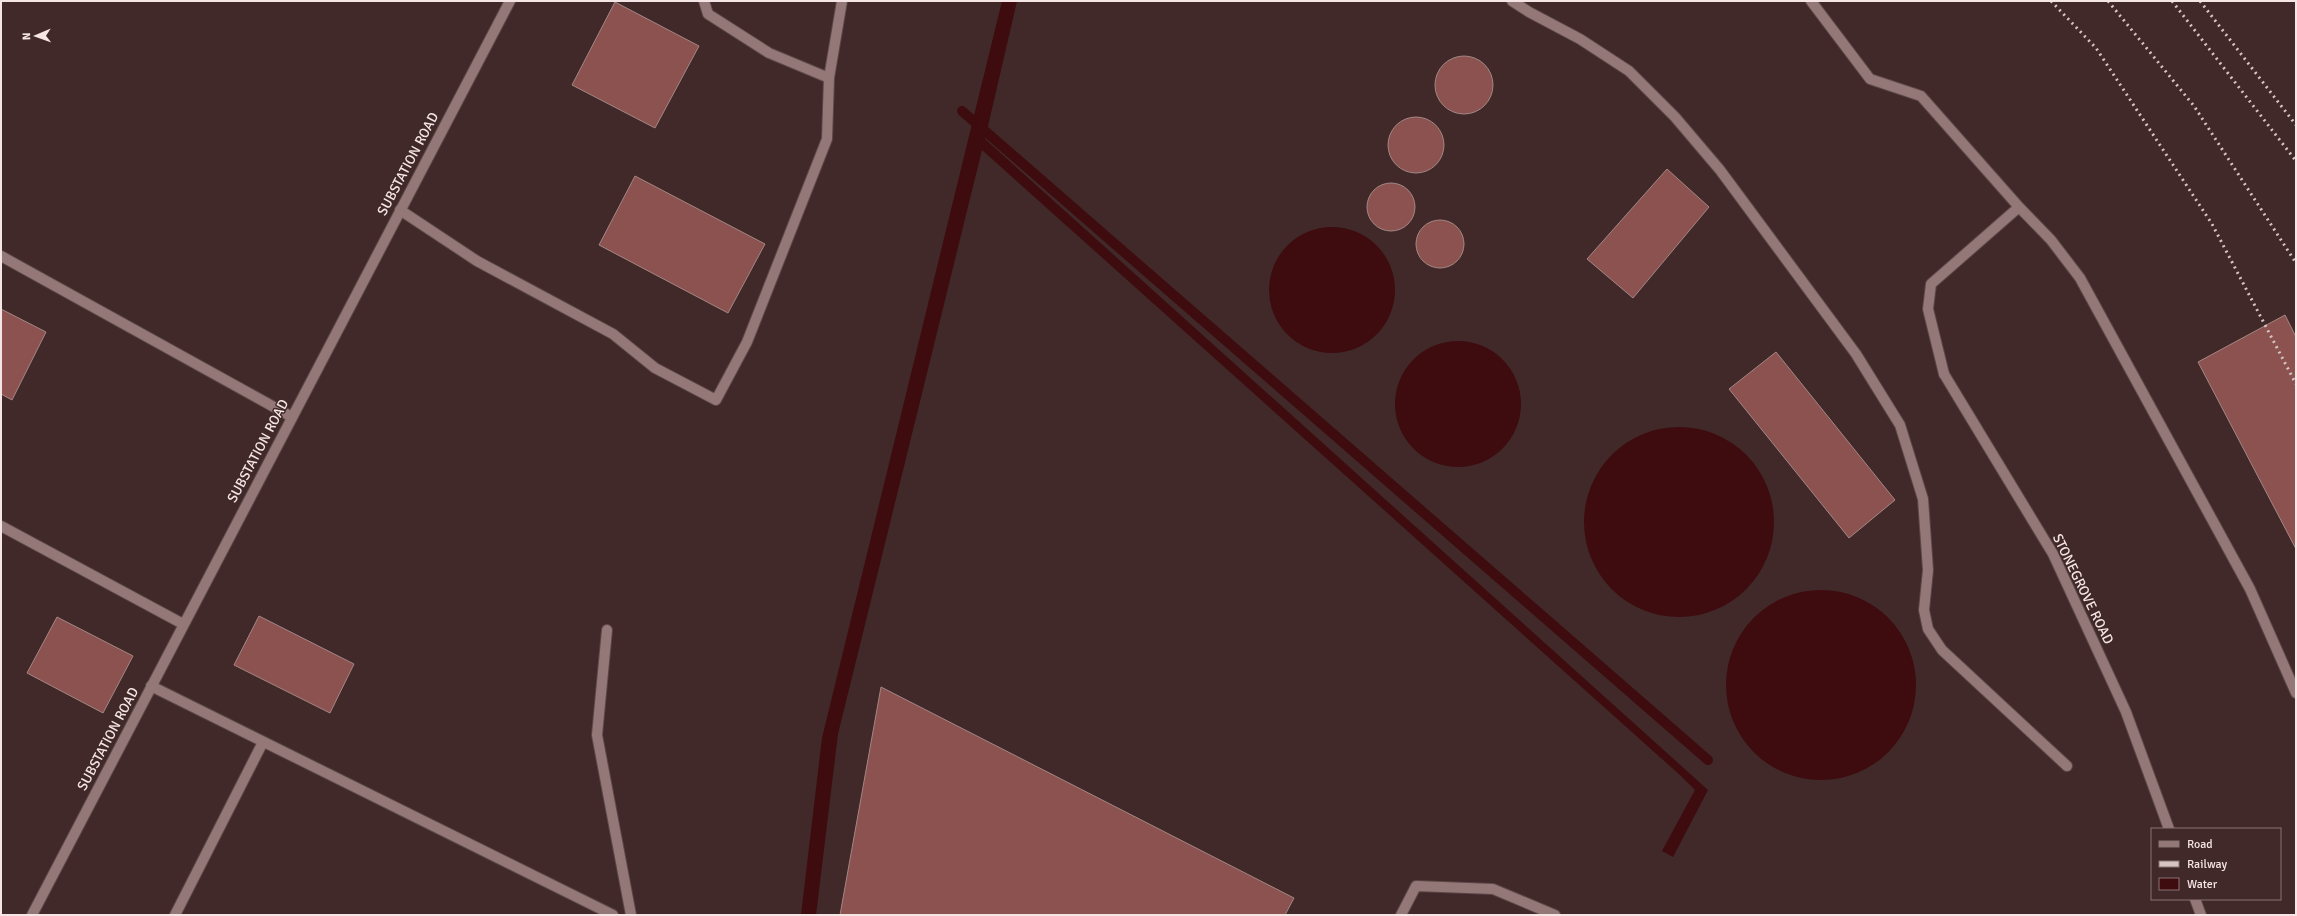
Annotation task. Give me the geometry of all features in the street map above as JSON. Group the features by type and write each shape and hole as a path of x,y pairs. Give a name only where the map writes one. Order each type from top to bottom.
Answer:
{"street":[{"name":"SUBSTATION ROAD","path":"32,915 510,1"},
{"path":"704,1 708,14 769,53 829,78"},
{"path":"400,210 478,261 613,334 655,368 716,400 747,342 827,139 829,78 842,1"},
{"path":"1512,1 1529,12 1580,39 1630,71 1675,117 1720,170 1856,354 1900,425 1923,499 1928,570 1924,610 1928,629 1942,650 2067,766"},
{"path":"1812,1 1870,79 1921,96 2019,207 2051,240 2080,278 2250,589 2296,694"},
{"name":"STONEGROVE ROAD","path":"2019,207 1931,284 1928,309 1944,374 2052,554 2126,712 2169,828"},
{"path":"1,256 292,417"},
{"path":"1,526 183,624"},
{"path":"607,630 597,735 631,915"},
{"path":"151,686 613,915"},
{"path":"175,915 263,742"},
{"path":"1400,915 1416,886 1493,889 1554,915"},
{"path":"2195,900 2201,915"}],"water":[{"path":"1002,1 1017,1 985,139 1708,790 1673,857 1662,851 1695,790 982,150 838,734 816,915 801,915 822,738"},
{"path":"1332,227 1344,228 1356,232 1367,238 1380,250 1390,266 1394,278 1394,302 1390,314 1384,325 1372,338 1356,348 1344,352 1332,353 1320,352 1308,348 1297,342 1284,330 1274,314 1270,302 1269,290 1270,278 1274,266 1280,255 1292,242 1308,232 1320,228"},
{"path":"1458,341 1482,346 1493,352 1506,364 1516,380 1521,404 1516,428 1510,439 1498,452 1482,462 1458,467 1434,462 1423,456 1410,444 1400,428 1395,404 1400,380 1406,369 1418,356 1434,346"},
{"path":"1679,427 1706,431 1732,443 1746,455 1758,469 1770,495 1774,522 1770,549 1758,575 1746,589 1732,601 1706,613 1679,617 1652,613 1626,601 1612,589 1600,575 1588,549 1584,522 1588,495 1600,469 1612,455 1626,443 1652,431"},
{"path":"1812,590 1830,590 1849,594 1866,601 1888,618 1900,632 1909,649 1916,676 1916,694 1909,721 1900,738 1888,752 1866,769 1849,776 1830,780 1812,780 1793,776 1776,769 1754,752 1742,738 1730,713 1726,694 1726,676 1730,657 1737,640 1754,618 1768,606 1793,594"}],"building":[{"path":"615,2 699,46 655,128 572,85"},
{"path":"1458,56 1470,56 1485,64 1493,79 1493,91 1485,106 1470,114 1458,114 1443,106 1435,91 1435,79 1443,64"},
{"path":"1411,117 1421,117 1436,125 1442,134 1444,145 1442,156 1436,165 1421,173 1411,173 1400,168 1393,161 1388,150 1388,140 1393,129 1400,122"},
{"path":"1667,169 1709,207 1633,298 1587,259"},
{"path":"635,176 765,244 728,313 599,245"},
{"path":"1391,183 1400,185 1408,190 1413,198 1415,207 1413,216 1408,224 1400,229 1391,231 1382,229 1374,224 1369,216 1367,207 1369,198 1374,190 1382,185"},
{"path":"1440,220 1449,222 1457,227 1462,235 1464,244 1462,253 1457,261 1449,266 1440,268 1431,266 1423,261 1418,253 1416,244 1418,235 1423,227 1431,222"},
{"path":"1,309 46,332 12,400 1,394"},
{"path":"2285,315 2296,337 2296,549 2198,362"},
{"path":"1776,352 1895,500 1849,538 1729,389"},
{"path":"259,616 354,664 330,713 234,665"},
{"path":"57,617 133,656 103,713 27,673"},
{"path":"881,687 1294,898 1285,915 840,915"}],"waterway":[{"path":"962,111 1708,760"}],"railway":[{"path":"2051,1 2096,48 2212,224 2296,384"},
{"path":"2108,1 2194,106 2296,263"},
{"path":"2172,1 2296,161"},
{"path":"2200,1 2296,125"}]}
